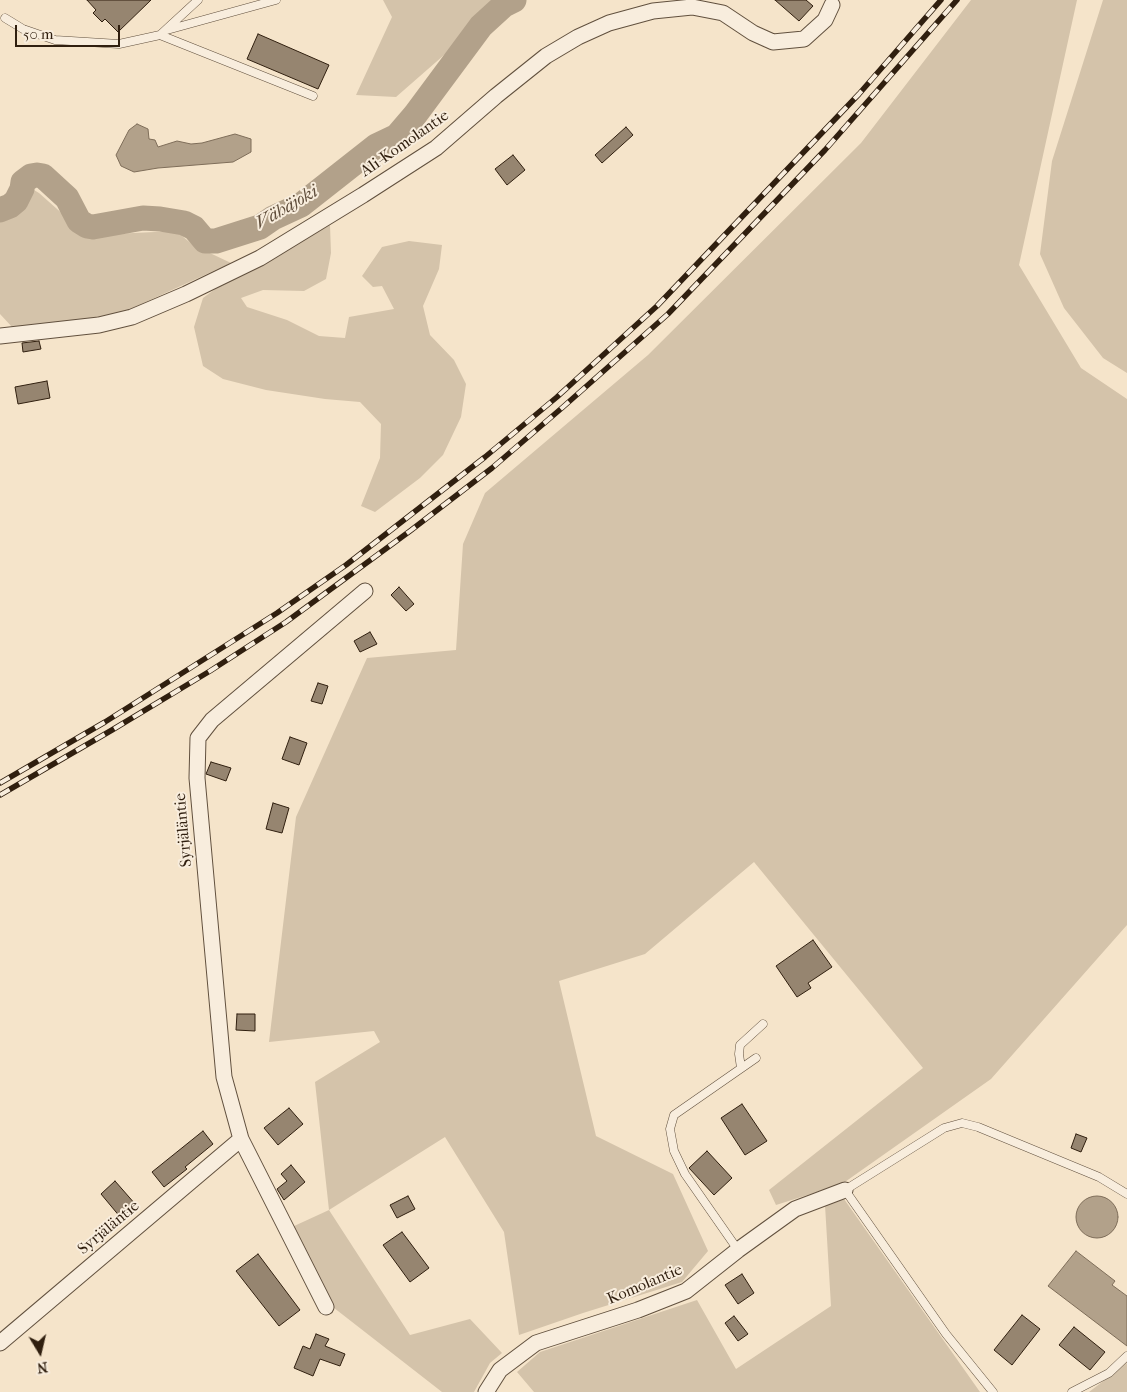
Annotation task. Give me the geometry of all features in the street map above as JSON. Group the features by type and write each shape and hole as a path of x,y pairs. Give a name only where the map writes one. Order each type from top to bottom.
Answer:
{"street":[{"name":"Ali-Komolantie","path":"0,336 99,325 132,317 186,294 260,258 436,148 546,56 578,37 609,23 653,11 692,7 723,12 753,33 773,42 804,39 826,20 832,5"},
{"name":"Syrjäläntie","path":"326,1307 241,1139 224,1078 197,778 198,738 212,720 365,591"},
{"name":"Syrjäläntie","path":"0,1343 241,1139"},
{"name":"Komolantie","path":"486,1392 500,1370 536,1343 638,1310 686,1291 738,1250 795,1209 845,1190"}],"lane":[{"path":"162,33 198,0"},
{"path":"6,18 23,29 55,40 119,44 276,0"},
{"path":"162,33 313,96"},
{"path":"741,1068 740,1045 763,1024"},
{"path":"738,1250 685,1174 674,1151 670,1129 674,1115 756,1058"},
{"path":"993,1392 946,1334 845,1190 944,1128 962,1123 978,1127 1099,1177 1127,1194"},
{"path":"1072,1392 1108,1372 1127,1356"}],"shaded area":[{"path":"383,0 507,0 396,97 356,95 392,17"},
{"path":"971,0 1077,0 1019,265 1081,368 1127,399 1127,925 991,1079 842,1184 776,1205 769,1190 923,1068 754,862 645,954 559,981 596,1136 673,1174 708,1251 682,1282 519,1335 504,1232 445,1137 329,1210 315,1082 380,1042 374,1031 269,1042 296,817 367,658 456,650 463,544 485,493 648,355 861,143"},
{"path":"1103,0 1127,0 1127,373 1103,358 1064,308 1040,254 1052,161"},
{"path":"137,124 148,129 149,139 155,140 158,147 177,141 191,144 202,143 235,134 251,139 251,152 233,162 158,168 134,172 121,166 116,155 129,130"},
{"path":"29,187 39,193 83,232 112,234 176,231 193,245 231,263 126,311 98,320 13,328 0,314 0,213 5,215 17,204"},
{"path":"330,225 331,253 326,279 304,291 263,290 241,298 247,307 287,320 319,336 345,338 349,317 394,309 382,286 373,287 362,276 382,247 409,241 442,245 439,269 423,306 430,335 454,360 466,384 461,417 443,455 420,478 375,512 361,506 380,458 381,424 360,402 266,390 223,379 203,366 194,327 203,298 233,276 287,250"},
{"path":"1101,1196 1109,1199 1115,1205 1118,1217 1115,1229 1109,1235 1093,1238 1085,1235 1079,1229 1076,1213 1079,1205 1085,1199"},
{"path":"844,1199 980,1392 534,1392 517,1372 540,1352 697,1300 736,1369 831,1306 825,1205"},
{"path":"329,1210 410,1335 470,1319 502,1353 490,1363 474,1392 442,1392 329,1304 292,1227"},
{"path":"1076,1251 1115,1281 1112,1285 1127,1296 1127,1346 1048,1286"},
{"path":"1127,1363 1127,1392 1089,1392"}],"building":[{"path":"87,0 151,0 118,32 105,19 102,22 93,13 96,10"},
{"path":"775,0 806,0 813,6 799,21"},
{"path":"258,34 329,65 318,89 247,59"},
{"path":"626,127 633,135 602,163 595,155"},
{"path":"513,155 525,170 507,185 495,169"},
{"path":"39,341 41,349 23,352 22,343"},
{"path":"47,381 50,398 18,404 15,387"},
{"path":"399,587 414,604 406,611 391,595"},
{"path":"370,632 377,644 360,652 354,641"},
{"path":"318,683 328,686 322,704 311,701"},
{"path":"290,737 307,743 299,765 282,759"},
{"path":"211,762 231,768 226,781 206,774"},
{"path":"273,803 289,808 282,833 266,829"},
{"path":"813,940 832,967 808,983 811,988 797,997 776,966"},
{"path":"237,1014 255,1014 255,1031 236,1030"},
{"path":"742,1104 767,1141 745,1155 721,1118"},
{"path":"289,1108 303,1124 278,1145 264,1128"},
{"path":"203,1131 213,1144 185,1167 187,1169 164,1187 152,1172"},
{"path":"1076,1134 1087,1138 1081,1152 1071,1148"},
{"path":"707,1151 732,1178 714,1195 689,1168"},
{"path":"291,1165 305,1182 284,1200 277,1189 287,1181 281,1174"},
{"path":"115,1181 136,1205 121,1218 101,1194"},
{"path":"408,1196 415,1209 397,1218 390,1205"},
{"path":"402,1232 429,1268 410,1282 383,1245"},
{"path":"258,1254 300,1310 279,1326 236,1271"},
{"path":"742,1274 754,1293 738,1304 725,1285"},
{"path":"1022,1315 1040,1329 1012,1365 994,1350"},
{"path":"734,1316 748,1334 738,1341 725,1323"},
{"path":"1074,1327 1105,1352 1090,1370 1059,1345"},
{"path":"316,1334 329,1339 325,1346 345,1354 340,1366 320,1359 313,1376 294,1368 303,1346 310,1349"}],"waterway":[{"name":"Vähäjoki","path":"0,210 16,201 23,182 31,176 37,175 43,176 67,198 79,221 87,226 93,227 143,218 160,219 184,223 194,228 205,241 216,241 260,227 273,218 301,205 376,146 397,136 415,115 481,26 504,5 514,0"}],"railway":[{"path":"0,783 105,722 277,613 346,565 485,457 557,397 657,306 859,94 941,0"},
{"path":"0,795 210,671 286,622 492,468 668,314 825,150 957,0"}]}
